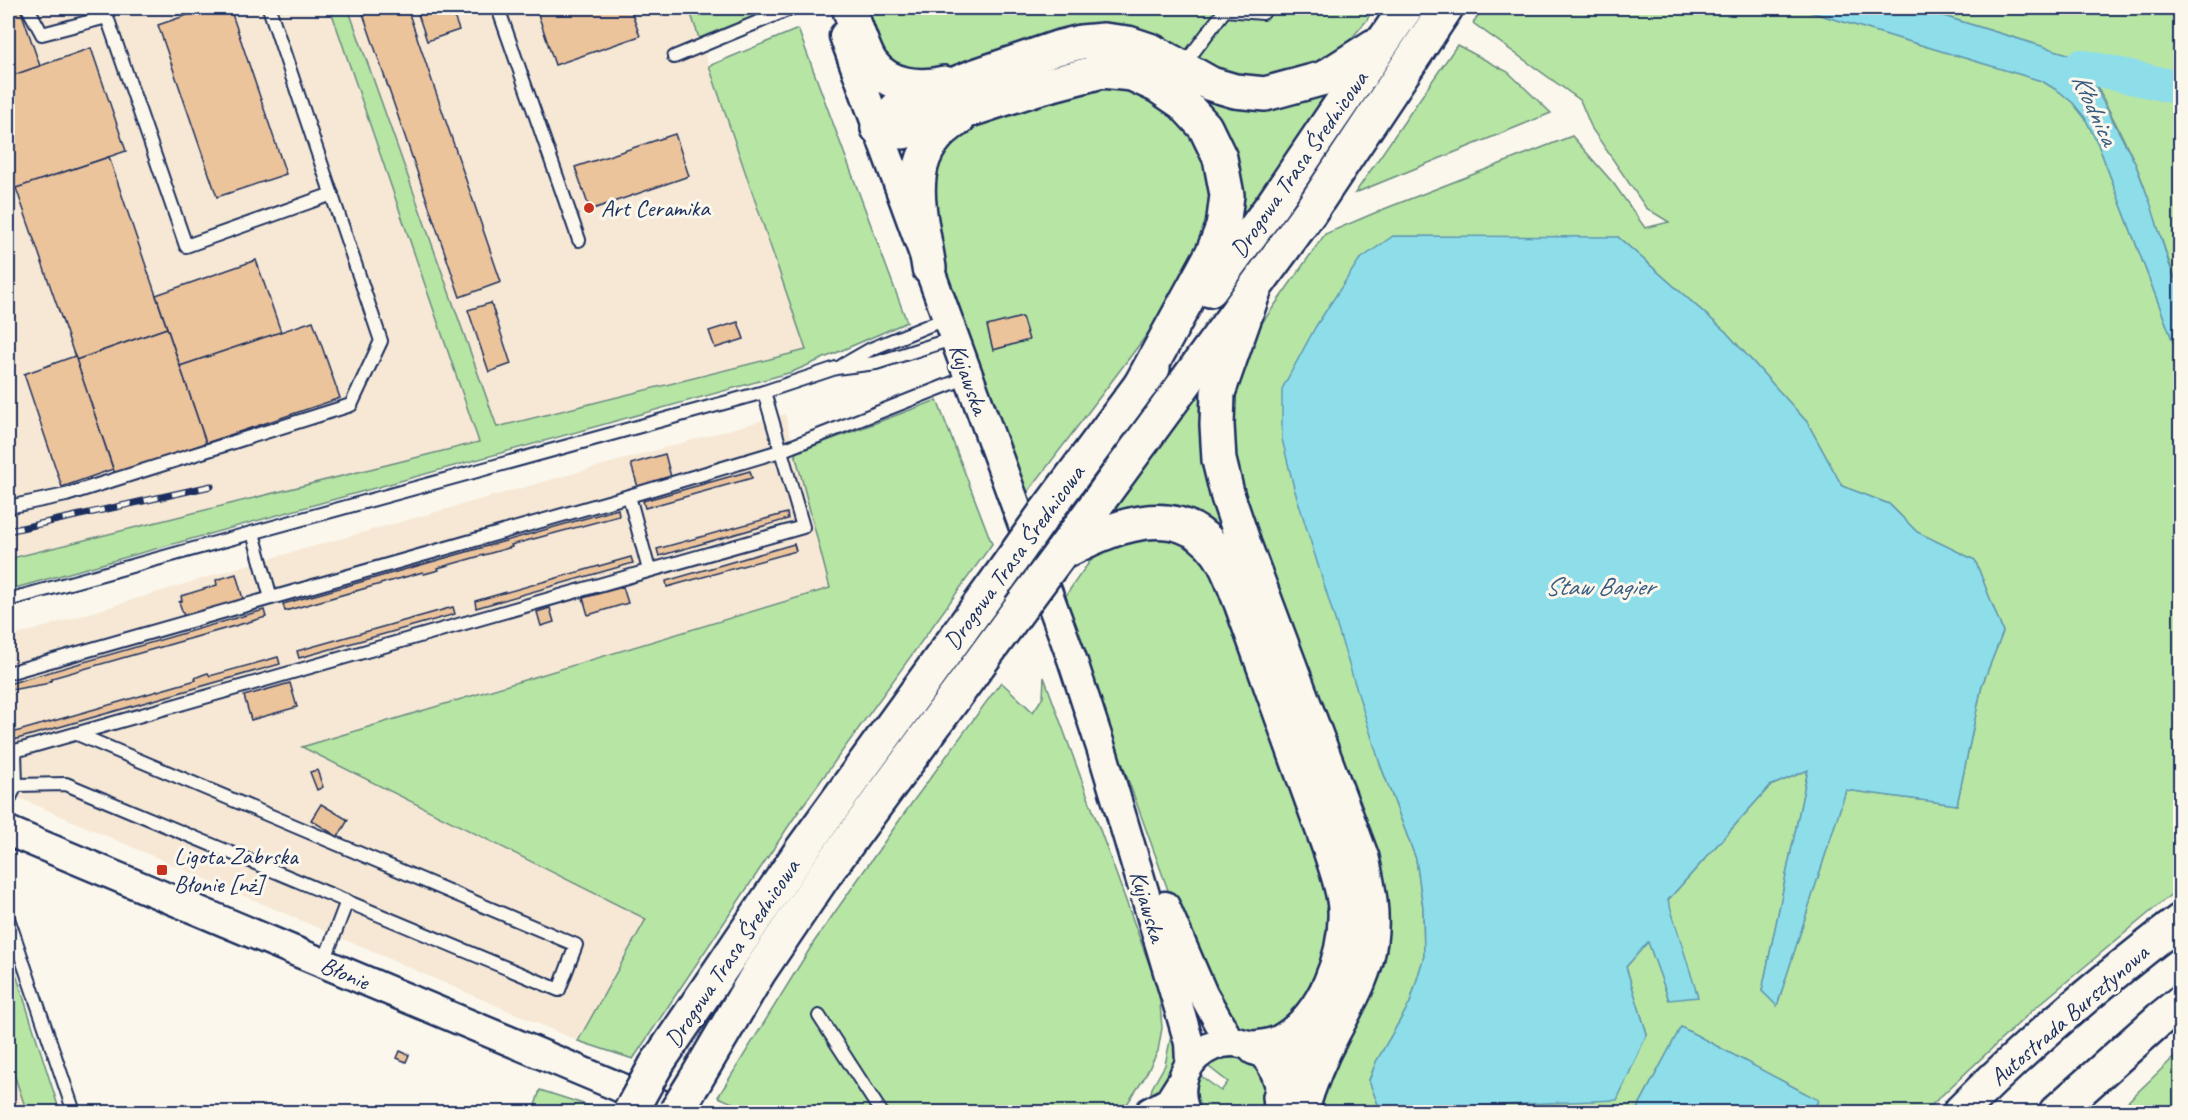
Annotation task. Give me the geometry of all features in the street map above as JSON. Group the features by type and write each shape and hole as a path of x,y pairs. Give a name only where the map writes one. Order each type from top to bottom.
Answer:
{"main road":[{"path":"849,8 872,64 888,77 906,85 979,90 1070,78 1102,71 1132,74 1158,86 1183,103 1205,127 1220,158 1227,195 1222,227 1213,252 1141,384"},
{"name":"Drogowa Trasa Średnicowa","path":"630,1113 656,1065 808,841 1045,513 1273,204 1406,8"},
{"name":"Drogowa Trasa Średnicowa","path":"678,1113 759,972 825,874 1255,288 1446,8"},
{"path":"878,128 903,132 1057,48 1081,42 1104,40 1128,43 1152,51 1211,84 1265,94 1324,78 1385,39"},
{"path":"929,268 919,199 918,173 927,148 939,132 955,121 979,90"},
{"path":"1255,288 1218,393 1219,460 1228,497 1245,547 1362,858 1370,900 1370,941 1356,990 1325,1031 1290,1070 1285,1107"},
{"path":"1060,554 1091,538 1130,524 1150,521 1177,524 1193,531 1218,552 1241,603 1330,850 1342,886 1345,906 1343,943 1327,991 1315,1010 1283,1041 1269,1046 1242,1045"},
{"name":"Autostrada Bursztynowa","path":"1960,1113 1991,1081 2121,967 2181,921"},
{"path":"2056,1113 2160,1019 2181,1003"}],"street":[{"name":"Kujawska","path":"834,8 1072,659 1102,751 1189,1043 1181,1102 1185,1113"},
{"name":"Kujawska","path":"1102,751 1203,994 1242,1045 1265,1056 1273,1066 1285,1107"},
{"name":"Błonie","path":"9,835 678,1113"},
{"path":"1150,1113 1169,1101 1185,1072 1208,1047 1242,1045"}],"lane":[{"path":"28,8 42,34 107,17 186,246 332,195"},
{"path":"8,507 66,495 351,405 381,341 269,8"},
{"path":"498,8 579,240"},
{"path":"674,57 792,8"},
{"path":"1182,67 1225,9 1263,13"},
{"path":"836,368 876,363 951,328"},
{"path":"8,600 764,392 836,368 871,349 951,328"},
{"path":"8,672 780,451 968,377"},
{"path":"8,802 16,785 11,752 803,527 764,392"},
{"path":"629,496 649,570"},
{"path":"253,533 272,598"},
{"path":"16,785 66,784 559,990 576,945 77,734"},
{"path":"323,964 347,902"},
{"path":"8,918 74,1113"},
{"path":"819,1016 881,1113"}],"shaded area":[{"path":"8,8 330,8 479,442 8,559"},
{"name":"Art Ceramika","path":"348,8 689,8 806,350 497,427"},
{"path":"785,414 830,588 303,747 646,919 578,1041 8,793 8,638 247,565"},
{"path":"8,1057 27,1112 8,1112"}],"green space":[{"path":"330,8 348,8 497,427 806,350 709,66 798,29 907,322 792,372 8,590 8,559 479,442"},
{"path":"689,8 774,8 699,38"},
{"path":"857,8 1373,8 1367,20 1345,46 1318,67 1250,84 1128,34 932,80 890,72"},
{"path":"1483,8 1797,8 2042,81 2073,103 2085,118 2098,144 2180,360 2180,887 2034,1009 1924,1112 1813,1112 1818,1100 1681,1027 1636,1111 1638,1112 1392,1112 1410,1109 1647,1034 1626,967 1648,941 1669,1000 1668,900 1770,786 1808,770 1762,991 1777,1005 1846,790 1957,805 1982,685 2003,632 1975,560 1917,532 1889,504 1842,486 1807,422 1726,332 1618,237 1379,761 1416,859 1423,908 1424,956 1410,1003 1376,1062 1369,1080 1381,1112 1310,1112 1368,998 1286,629 1226,438 1236,370 1262,323 1325,234 1572,136 1614,184 1645,228 1669,222 1646,208 1592,129 1580,100 1473,23"},
{"path":"1917,8 2180,8 2180,290 2135,163 2084,59"},
{"path":"1457,45 1508,72 1551,113 1355,193"},
{"path":"1100,51 1209,93 1340,83 1236,231 1235,176 1147,71 899,113"},
{"path":"1101,81 1157,95 1204,147 1215,217 1170,304 1025,496 951,295 930,217 931,160 959,126"},
{"path":"1209,376 1347,961 1220,537 1112,518 1108,513"},
{"path":"937,400 992,544 796,815 633,1059 578,1041 646,919 302,747 830,588 795,453"},
{"path":"1127,533 1176,534 1222,577 1335,899 1329,965 1295,1017 1263,1033 1244,1032 1229,1022 1181,926 1063,600 1077,578 1097,554"},
{"path":"1044,677 1159,991 1162,1028 1158,1051 1143,1080 1125,1107 1113,1112 754,1112 718,1097 814,942 906,811 1001,682 1033,712 1043,697"},
{"path":"8,949 60,1112 27,1112 8,1057"},
{"path":"1173,1026 1180,1048 1164,1091 1155,1102 1151,1093 1152,1088 1165,1065"},
{"path":"2180,1053 2180,1112 2117,1112 2171,1060"},
{"path":"1223,1055 1248,1059 1265,1078 1267,1102 1262,1112 1199,1112 1194,1105 1194,1079 1201,1076 1221,1091 1228,1082 1209,1067 1211,1060"},
{"path":"540,1090 605,1111 533,1112"}],"water":[{"name":"Kłodnica","path":"1797,8 1917,8 2084,59 2100,96 2135,163 2180,290 2180,360 2098,144 2085,118 2073,103 2042,81"},
{"name":"Staw Bagier","path":"1393,236 1618,237 1726,332 1807,422 1842,486 1889,504 1917,532 1975,560 2003,632 1982,685 1957,805 1846,790 1777,1006 1762,991 1808,770 1770,786 1668,900 1698,997 1669,1000 1648,942 1626,967 1647,1034 1617,1100 1381,1112 1369,1081 1376,1062 1410,1003 1424,956 1423,907 1416,859 1379,761 1294,488 1282,439 1282,389 1316,326 1359,260"},
{"path":"1681,1027 1818,1100 1813,1112 1636,1111"}],"building":[{"path":"8,8 20,8 40,66 8,77"},
{"path":"174,8 198,8 176,15"},
{"path":"208,8 230,8 286,174 217,197 158,25"},
{"path":"361,8 407,8 501,282 460,297"},
{"path":"416,8 451,8 459,30 427,41"},
{"path":"536,8 630,8 640,36 555,65"},
{"path":"91,48 126,151 8,191 8,77"},
{"path":"675,134 689,176 590,210 575,167"},
{"path":"109,157 167,328 76,360 16,188"},
{"path":"256,260 281,332 180,366 156,295"},
{"path":"491,303 511,364 489,372 468,310"},
{"path":"1022,317 1029,340 993,350 987,326"},
{"path":"313,321 340,398 206,443 180,366"},
{"path":"738,322 744,339 715,348 709,331"},
{"path":"167,328 206,443 115,474 76,360"},
{"path":"75,356 113,469 62,487 24,374"},
{"path":"665,454 671,477 638,487 631,464"},
{"path":"750,471 752,478 645,508 643,501"},
{"path":"618,509 619,516 511,545 512,547 438,568 439,570 424,574 423,572 285,611 283,604"},
{"path":"787,513 788,519 659,556 657,549"},
{"path":"794,544 796,551 667,587 666,581"},
{"path":"631,557 633,563 476,608 475,601"},
{"path":"236,574 243,599 184,616 179,602 182,601 181,596 217,585 216,580"},
{"path":"623,587 628,603 588,615 583,598"},
{"path":"453,607 455,614 299,658 297,651"},
{"path":"550,608 554,622 541,626 537,612"},
{"path":"264,610 266,617 52,678 45,684 10,690 11,693 8,694 8,684"},
{"path":"278,657 280,664 10,741 8,734 196,680 195,678 208,673 210,676"},
{"path":"290,683 297,707 251,720 244,696"},
{"path":"317,770 323,787 317,790 310,772"},
{"path":"321,804 348,820 338,837 311,820"},
{"path":"400,1051 409,1055 406,1062 397,1058"}],"waterway":[{"name":"Kłodnica","path":"2081,66 2180,88"}],"railway":[{"path":"8,531 211,486"}],"place":[{"name":"Art Ceramika","path":"589,208"},
{"name":"Ligota Zabrska Błonie [nż]","path":"162,870"}]}
